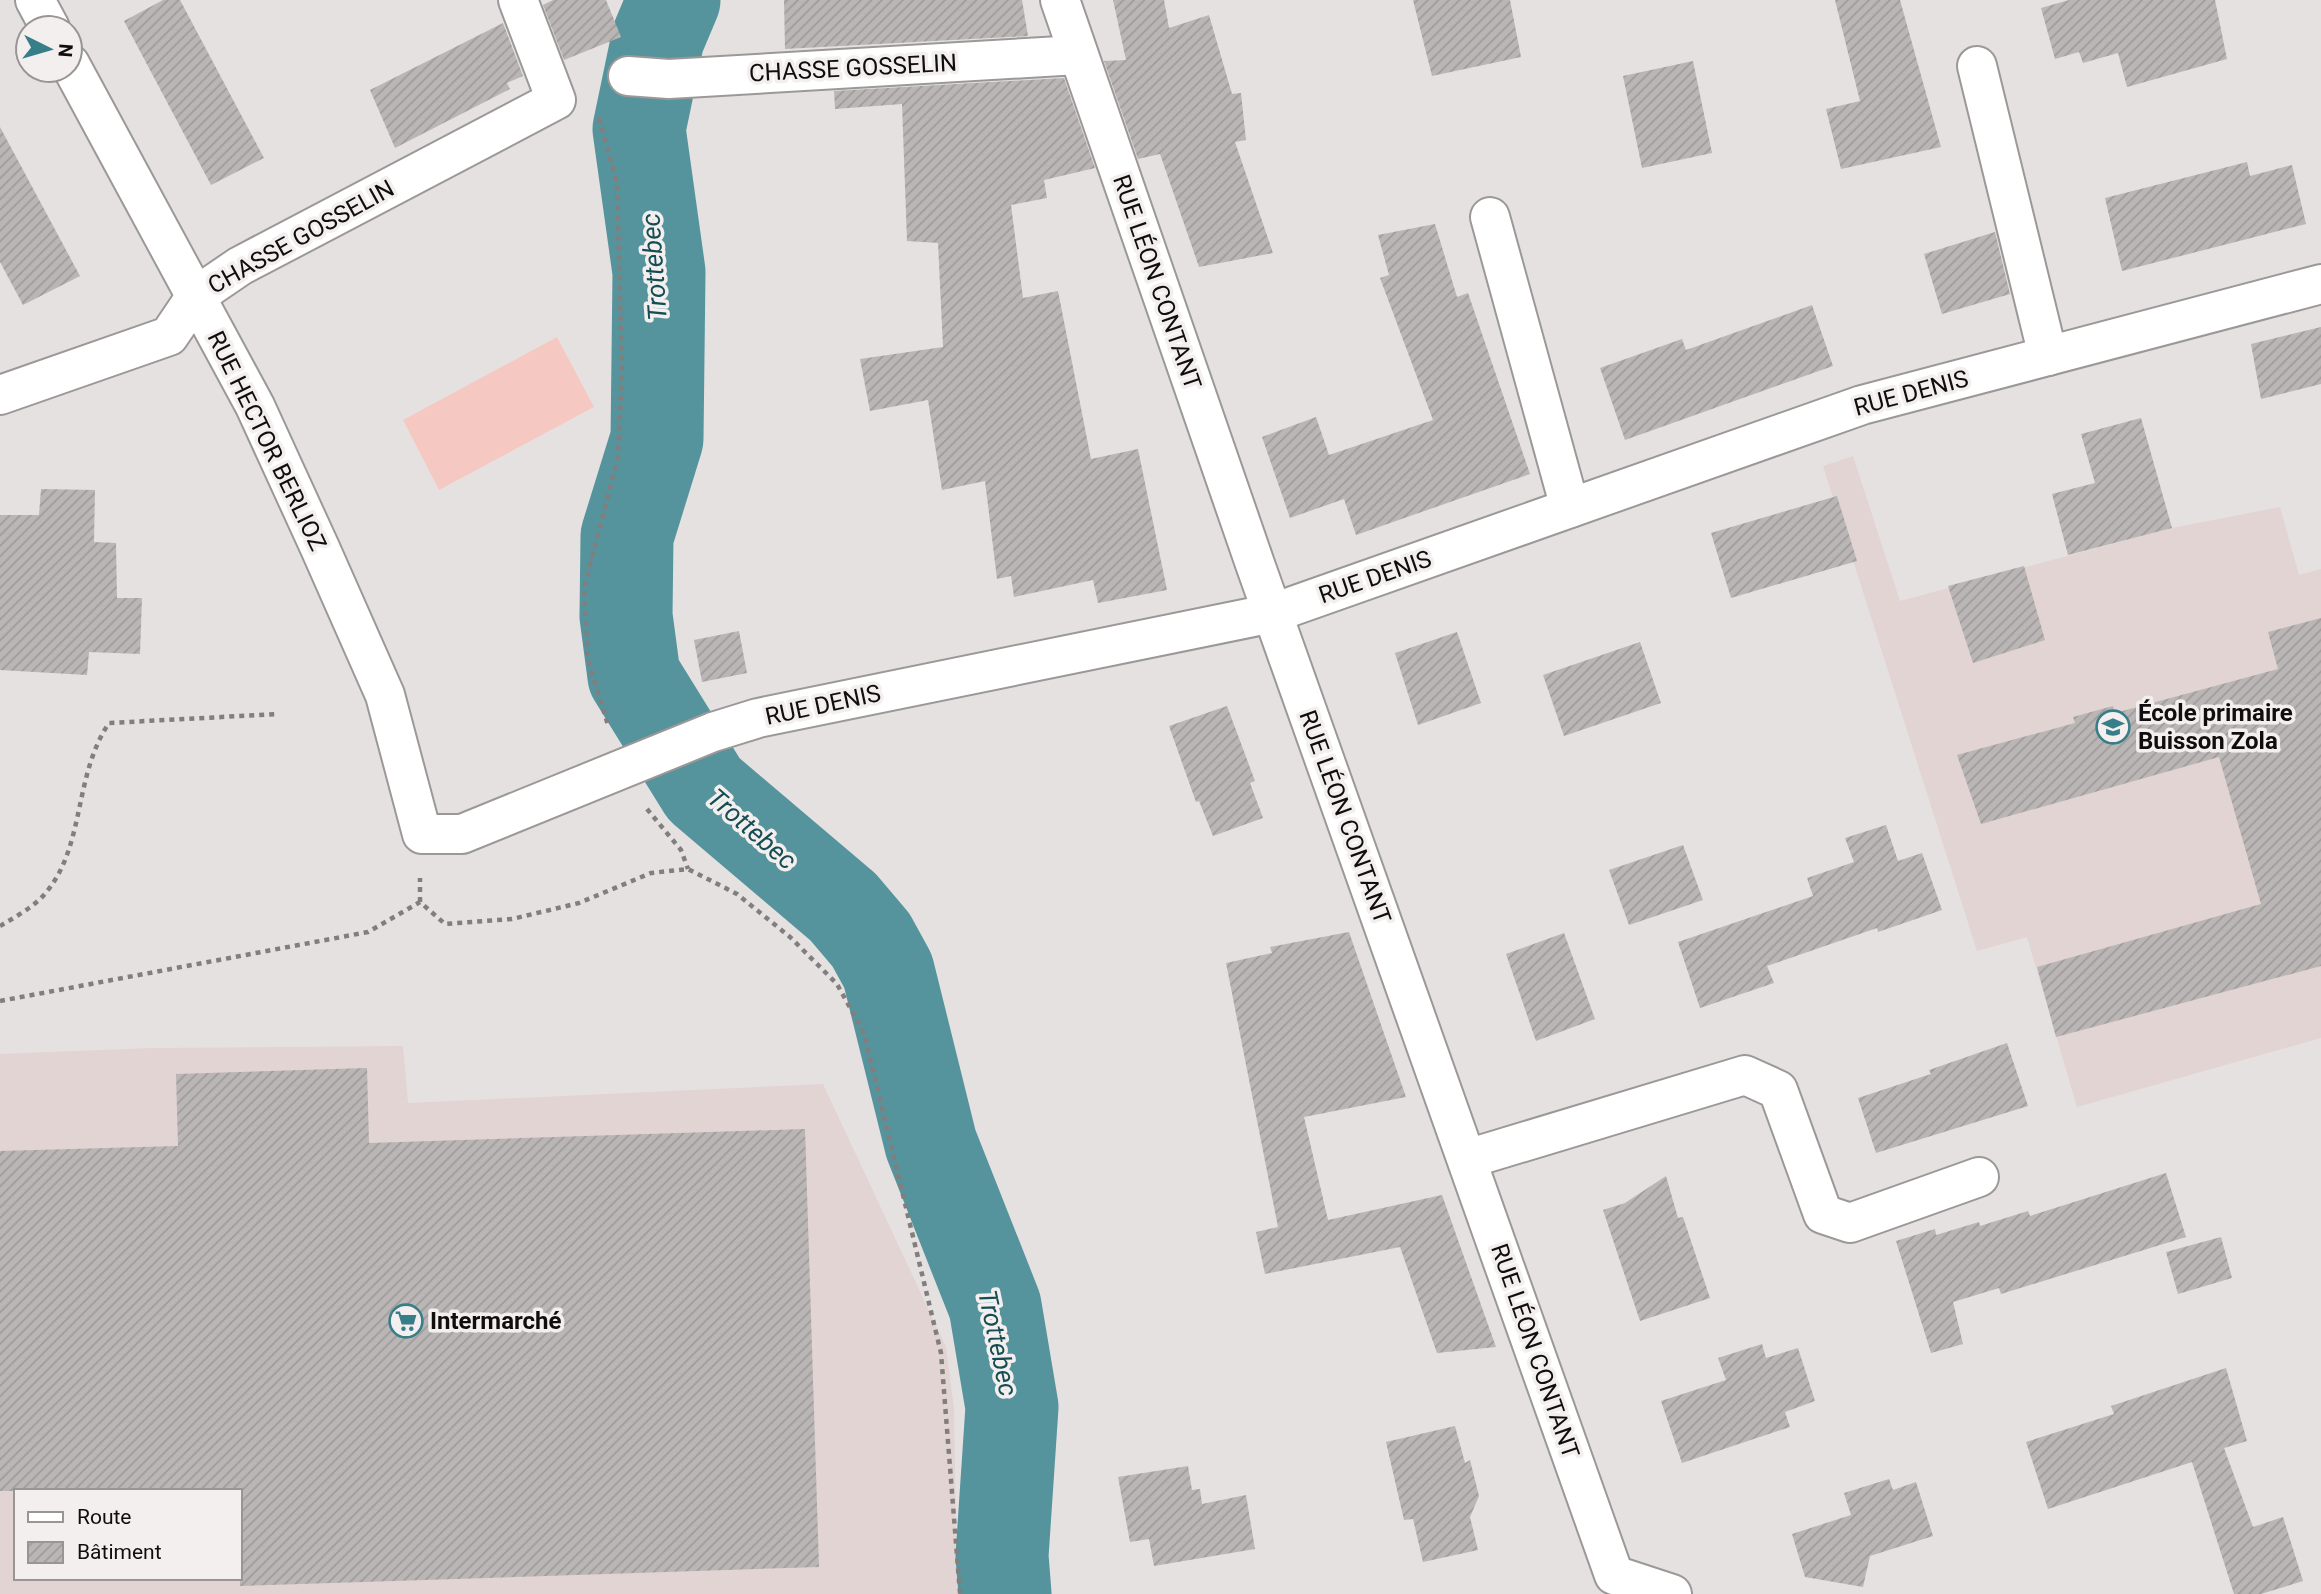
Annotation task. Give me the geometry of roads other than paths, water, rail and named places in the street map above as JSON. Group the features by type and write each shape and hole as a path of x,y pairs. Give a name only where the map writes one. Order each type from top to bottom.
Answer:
{"street":[{"name":"CHASSE GOSSELIN","path":"196,296 240,265 556,100 518,0"},
{"name":"RUE LÉON CONTANT","path":"1060,0 1273,613 1614,1575 1672,1594"},
{"name":"CHASSE GOSSELIN","path":"628,76 669,79 1078,55"},
{"path":"1977,66 2048,356"},
{"name":"RUE HECTOR BERLIOZ","path":"81,84 255,406 364,645 385,695 422,834"},
{"path":"1490,217 1570,508"},
{"name":"RUE DENIS","path":"422,834 462,834 713,732 798,709 1273,613 1861,405 2321,284"},
{"path":"0,395 169,336 196,296"},
{"path":"1467,1159 1745,1075 1778,1090 1823,1214 1850,1223 1979,1177"}],"waterway":[{"name":"Trottebec","path":"674,0 658,38 639,129 659,272 657,439 627,536 626,616 634,676 704,789 843,907 871,940 888,971 931,1144 995,1306 1012,1407 1002,1556 1005,1594"}],"place":[{"name":"École primaire Buisson Zola","path":"2113,727"},
{"name":"Intermarché","path":"406,1321"}]}
